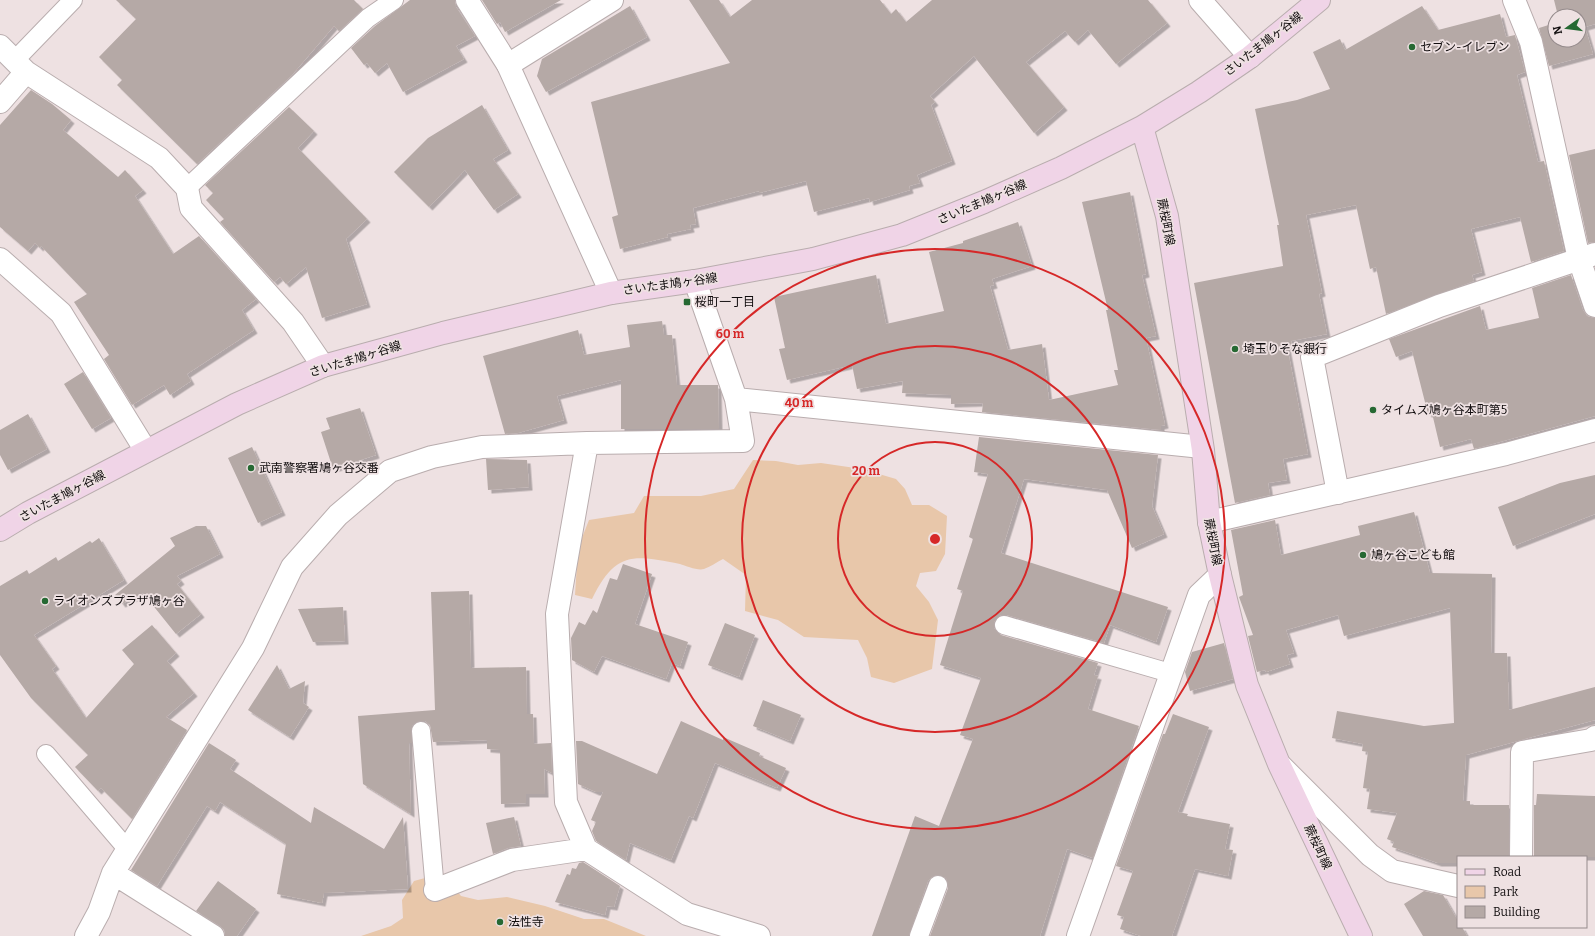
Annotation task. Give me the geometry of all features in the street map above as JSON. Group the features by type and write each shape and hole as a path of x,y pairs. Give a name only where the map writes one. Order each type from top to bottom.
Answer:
{"main road":[{"name":"さいたま鳩ヶ谷線","path":"0,530 28,513 237,404 323,366 443,333 611,292 695,281 813,259 902,235 984,202 1061,168 1142,127 1199,92 1250,57 1319,0"},
{"name":"蕨桜町線","path":"1142,127 1167,216 1202,447 1209,522 1220,575 1247,685 1279,764 1361,936"}],"street":[{"path":"467,0 508,65 611,292"},
{"path":"508,65 612,0"},
{"path":"1200,0 1250,57"},
{"path":"1514,0 1530,42 1587,257 1595,306"},
{"path":"0,102 14,59 159,158 187,188 191,208 293,322 323,366"},
{"path":"1338,493 1312,357 1439,306 1587,257"},
{"path":"0,259 61,313 146,451"},
{"path":"86,936 99,912 113,873 253,648 292,567 338,515 390,471 432,457 482,447 587,443 743,441 736,398 695,281"},
{"path":"736,398 1202,447"},
{"path":"1209,522 1506,454 1595,430"},
{"path":"587,443 557,614 566,802 586,848 687,914 759,936"},
{"path":"1081,935 1170,673 1199,595 1220,575"},
{"path":"1521,856 1522,752 1594,744"},
{"path":"1279,764 1370,855 1392,871 1457,886"},
{"path":"435,890 512,860 586,848"},
{"path":"113,873 213,936"}],"lane":[{"path":"14,59 73,0"},
{"path":"187,188 362,24 394,0"},
{"path":"1004,625 1170,673"},
{"path":"421,731 435,890"},
{"path":"46,754 128,850"},
{"path":"919,936 938,885"}],"green space":[{"path":"753,460 776,461 798,465 821,463 862,469 896,479 905,489 912,505 929,505 947,516 945,554 936,571 920,573 916,586 929,602 938,620 932,669 894,683 871,677 867,658 858,640 804,637 778,620 745,611 746,575 723,559 704,569 649,559 637,558 627,560 617,565 609,572 600,584 592,599 575,595 578,548 589,520 634,513 644,496 701,496 734,489"},
{"path":"443,873 461,896 478,900 507,897 545,906 584,919 604,919 646,936 361,936 391,926 403,918 402,900 414,881"}],"building":[{"path":"116,0 354,0 363,9 339,31 334,26 292,75 197,164 117,85 122,80 99,57 136,19"},
{"path":"410,0 455,0 456,7 475,36 456,46 464,59 403,92 387,63 375,73 367,63 364,65 351,48 375,26"},
{"path":"482,0 561,0 505,32 500,22 497,24"},
{"path":"689,0 719,0 730,17 752,0 880,0 891,14 896,9 906,22 932,0 1148,0 1167,23 1116,64 1088,30 1075,42 1065,31 1026,62 1064,107 1034,133 974,56 930,96 935,102 931,105 952,161 917,175 920,183 909,186 910,190 870,202 869,198 814,212 806,181 693,208 696,224 690,225 691,229 667,234 668,237 620,249 612,217 618,215 591,102 730,63"},
{"path":"1554,0 1595,0 1595,24 1587,26 1587,8 1556,8"},
{"path":"630,6 647,37 546,92 537,76 542,59"},
{"path":"1422,6 1438,30 1500,14 1506,37 1515,35 1525,72 1517,75 1538,162 1544,161 1564,251 1531,262 1520,217 1471,229 1482,272 1472,275 1474,281 1386,314 1376,267 1370,269 1356,205 1306,215 1322,293 1319,294 1327,334 1291,341 1292,345 1287,346 1308,454 1283,459 1287,480 1268,483 1270,495 1235,503 1194,283 1283,266 1277,225 1279,225 1255,109 1297,100 1330,89 1313,52 1340,39 1345,50"},
{"path":"1547,26 1547,48 1587,48 1587,34 1593,54 1549,66 1539,28"},
{"path":"31,90 52,104 71,120 63,130 118,177 125,170 143,190 135,196 173,254 199,236 256,299 242,310 254,330 187,374 191,381 170,395 164,385 132,405 104,359 109,355 74,302 87,294 41,246 40,248 35,243 28,251 0,227 0,125"},
{"path":"482,105 508,150 493,159 518,194 494,210 465,170 429,207 394,172 428,138"},
{"path":"289,107 314,131 298,148 367,219 346,239 367,304 322,318 306,267 286,284 280,277 274,282 220,222 224,219 206,200 213,193 205,185"},
{"path":"1595,149 1595,242 1588,243 1569,155"},
{"path":"1130,192 1146,274 1142,275 1156,336 1146,338 1165,425 1161,426 1161,430 982,412 983,403 951,404 951,395 902,393 903,381 857,389 852,365 787,380 779,349 785,348 774,297 876,275 886,324 944,311 929,252 963,243 963,241 1018,222 1032,266 992,279 994,285 990,286 1008,350 1042,344 1049,400 1118,385 1114,370 1118,370 1106,310 1108,310 1082,202"},
{"path":"1571,275 1583,310 1587,316 1595,318 1595,416 1474,449 1471,439 1440,447 1432,413 1428,414 1412,351 1396,357 1389,339 1480,306 1486,330 1539,318 1532,288"},
{"path":"662,321 664,335 672,335 677,385 718,385 719,429 621,429 621,380 557,396 564,420 518,433 505,434 483,356 578,330 584,355 630,347 627,325"},
{"path":"83,372 111,418 92,429 64,384"},
{"path":"360,408 376,455 333,469 321,432 330,429 326,418"},
{"path":"28,414 47,449 8,470 0,455 0,430"},
{"path":"979,437 1158,455 1152,506 1164,534 1132,548 1107,490 1024,479 1001,553 1168,607 1156,642 1110,625 1104,643 1007,615 1001,615 994,622 994,628 1001,635 1098,663 1094,675 1098,676 1088,709 1139,726 1093,858 1067,849 1040,936 930,936 948,888 946,878 937,875 928,881 909,936 872,936 915,816 939,826 973,739 960,735 981,678 940,665 963,591 957,589 973,539 969,537 988,474 974,472"},
{"path":"252,447 282,512 258,523 228,458"},
{"path":"486,459 527,460 529,487 488,490"},
{"path":"1595,475 1595,514 1513,546 1498,507 1560,483"},
{"path":"1414,512 1430,573 1492,574 1491,653 1507,653 1509,710 1595,687 1595,720 1466,755 1463,801 1470,801 1470,805 1509,805 1509,856 1457,856 1457,863 1438,863 1392,847 1394,842 1387,839 1397,813 1367,809 1370,789 1363,788 1368,752 1362,751 1363,744 1332,738 1337,711 1424,726 1454,723 1450,608 1344,636 1338,615 1286,630 1294,653 1287,655 1290,664 1266,672 1265,670 1257,672 1248,636 1253,635 1239,597 1243,595 1231,530 1275,520 1281,555 1360,535 1358,526"},
{"path":"196,526 206,526 220,554 177,576 181,581 177,584 201,614 176,634 143,593 122,604 115,595 175,546 170,538"},
{"path":"99,538 124,580 34,635 56,666 52,669 86,718 134,664 122,650 152,625 176,653 167,661 194,693 166,717 187,730 132,819 101,788 98,791 75,767 88,755 31,698 0,655 0,586 27,570 29,574 56,557 58,561 90,541 92,543"},
{"path":"623,564 652,574 635,624 688,642 680,666 672,663 666,679 602,656 594,672 572,660 571,638 579,622 585,625 593,610 597,613 610,578 617,580"},
{"path":"469,591 471,668 526,667 527,714 533,714 534,744 551,743 552,773 544,769 545,794 526,794 526,803 501,804 500,750 487,749 487,740 433,742 430,725 425,721 420,721 412,726 412,743 409,743 411,814 363,784 358,716 435,710 431,592"},
{"path":"343,607 345,641 313,642 298,609"},
{"path":"725,623 755,635 739,677 708,665"},
{"path":"1224,643 1233,679 1190,691 1185,672 1192,652"},
{"path":"277,665 289,689 305,681 303,703 309,707 290,737 248,710"},
{"path":"763,700 801,715 790,741 753,726"},
{"path":"1173,714 1209,727 1178,812 1188,814 1187,816 1230,824 1225,849 1233,850 1228,876 1195,869 1172,936 1141,936 1120,929 1124,917 1117,915 1133,871 1116,866 1163,734 1165,734"},
{"path":"681,721 723,740 723,737 760,753 759,756 786,768 777,788 715,763 693,818 689,816 671,860 630,843 626,860 596,841 592,831 596,822 591,820 603,792 596,792 578,784 576,741 582,741 657,774"},
{"path":"209,743 236,760 230,769 311,823 314,807 384,849 403,817 408,889 324,893 322,903 277,894 286,844 220,802 215,811 207,806 157,886 131,870"},
{"path":"1537,794 1595,796 1595,857 1534,856 1534,805 1536,805"},
{"path":"514,817 521,846 508,848 493,854 486,823"},
{"path":"583,862 620,886 614,907 607,906 605,915 555,902 567,874 570,875 572,868 576,869 579,863"},
{"path":"218,881 256,909 237,936 225,936 224,930 220,926 196,911"},
{"path":"1424,891 1443,895 1457,919 1457,928 1463,928 1467,936 1423,936 1404,904"}],"place":[{"name":"セブン-イレブン","path":"1412,47"},
{"name":"桜町一丁目","path":"687,302"},
{"name":"埼玉りそな銀行","path":"1235,349"},
{"name":"タイムズ鳩ヶ谷本町第5","path":"1373,410"},
{"name":"武南警察署鳩ヶ谷交番","path":"251,468"},
{"name":"鳩ヶ谷こども館","path":"1363,555"},
{"name":"ライオンズプラザ鳩ヶ谷","path":"45,601"},
{"name":"法性寺","path":"500,922"}]}
